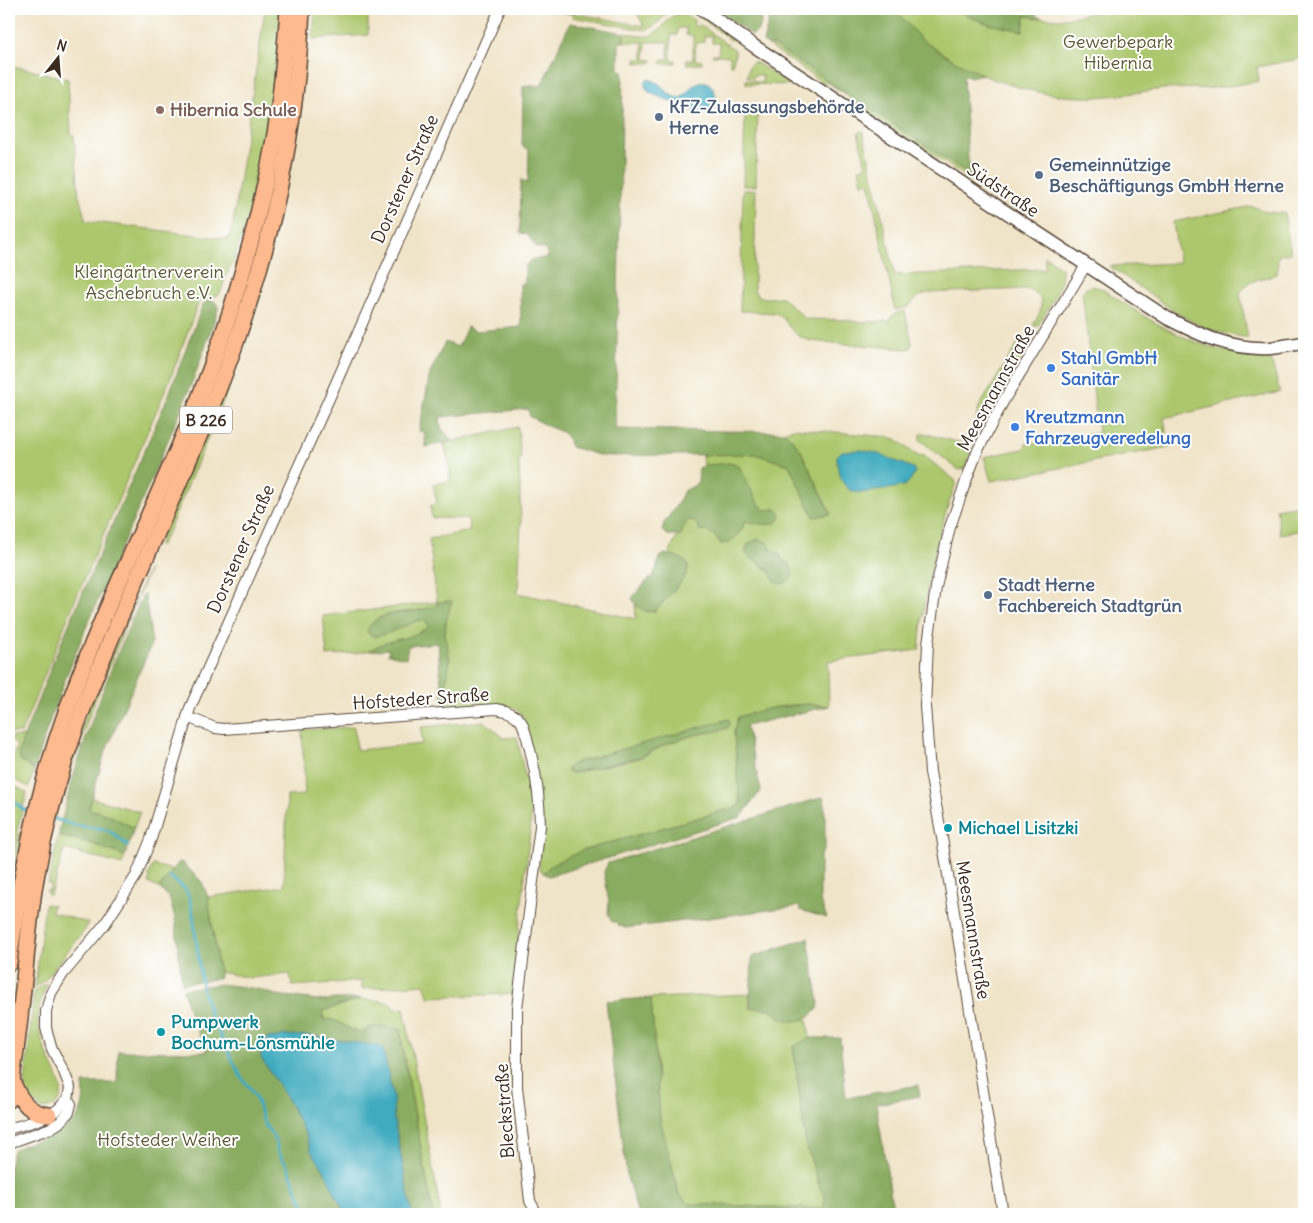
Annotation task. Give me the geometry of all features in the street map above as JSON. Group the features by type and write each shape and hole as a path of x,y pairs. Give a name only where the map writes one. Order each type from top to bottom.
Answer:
{"main road":[{"name":"B 226","path":"9,1100 19,1030 42,817 52,750 81,673 205,382 234,300 264,189 275,133 288,9"},
{"name":"B 226","path":"9,964 18,899 42,817 81,712 124,607 211,407 247,309 278,192 289,135 297,78 302,9"},
{"path":"12,1078 16,1091 27,1106 35,1112 49,1115"}],"street":[{"name":"Dorstener Straße","path":"9,1143 51,1128 59,1123 69,1112 71,1104 68,1098 69,1082 52,1049 46,1028 46,1011 51,993 63,974 105,924 136,876 151,839 187,717 500,9"},
{"name":"Südstraße","path":"702,9 1167,318 1198,334 1232,345 1270,348 1304,343"},
{"name":"Meesmannstraße","path":"1003,1214 930,772 925,706 928,644 936,587 950,527 977,452 1008,393 1086,265"},
{"name":"Hofsteder Straße","path":"187,717 215,728 224,729 496,709 504,710 520,720 531,751 539,797 540,826 517,1002"},
{"name":"Bleckstraße","path":"517,1002 517,1097 530,1201 537,1214"},
{"path":"9,1129 49,1115 60,1108 68,1098"}],"green space":[{"name":"Kleingärtnerverein Aschebruch e.V.","path":"265,9 280,9 277,58 257,191 233,263 220,294 199,301 171,377 71,610 21,733 9,733 9,65 68,79 71,134 74,135 79,196 86,221 228,239 233,224"},
{"path":"315,9 368,9 368,35 313,39"},
{"path":"544,9 644,26 635,9 669,9 657,24 643,30 573,17 572,14"},
{"path":"689,9 693,9 734,39 731,40"},
{"path":"715,9 757,9 761,20 760,27 752,35"},
{"path":"770,9 894,9 922,40 953,60 982,74 970,77 963,76 968,159 972,176 773,45 769,46 763,42"},
{"name":"Gewerbepark Hibernia","path":"894,9 956,9 989,24 1023,31 1025,16 1059,19 1114,9 1304,9 1304,58 1257,67 1259,81 1225,87 1164,89 1102,97 1061,96 1018,87 956,63 922,40"},
{"path":"956,9 1034,9 1035,13 1041,18 1025,16 1023,31 989,24"},
{"path":"682,12 695,21 693,24 697,27 699,24 735,50 732,65 730,65 730,56 712,55 718,54 719,43 712,43 712,36 704,36 704,42 696,43 695,60 702,61 702,63 687,64 686,60 693,60 693,36 686,35 686,28 678,28 677,35 671,35 671,60 676,60 676,63 661,63 662,60 668,60 668,42 646,42 645,59 652,60 652,62 636,63 636,59 643,59 643,42 624,42 624,33 649,36 658,31 672,16"},
{"path":"570,23 624,33 624,42 619,42 619,70 623,71 615,429 784,432 801,451 831,514 814,517 789,465 755,454 602,456 571,447 564,434 530,417 528,409 440,417 441,428 453,441 426,447 424,431 419,431 430,373 445,342 458,347 467,327 476,331 521,327 520,284 525,283 525,266 533,259 547,258 548,255 545,249 536,247 527,234 520,233 521,180 528,183 529,150 522,146 523,86 541,86"},
{"path":"773,45 972,176 973,181 849,100 850,98 827,82 825,84 769,46"},
{"path":"753,62 790,85 746,84 746,80 763,82 762,75 747,77 749,66"},
{"path":"748,104 755,105 758,109 756,186 743,186 745,108"},
{"path":"860,131 863,132 895,275 1045,269 1045,256 1061,268 1062,275 1054,299 1037,327 1033,325 1041,309 1040,299 1038,295 1026,289 927,293 916,298 909,307 895,310 869,182 862,183 859,169 866,166 858,133"},
{"path":"743,190 756,190 754,290 757,294 766,298 782,297 806,319 857,322 890,321 893,315 905,311 912,343 911,348 810,341 797,335 784,319 776,313 740,311"},
{"path":"1252,206 1267,212 1284,213 1291,253 1279,255 1276,274 1248,284 1240,293 1248,338 1222,333 1201,326 1180,315 1109,266 1179,263 1173,222"},
{"path":"1091,286 1101,288 1159,325 1179,335 1221,350 1244,354 1268,355 1280,392 1164,418 1169,447 991,481 984,457 1023,449 1026,444 1098,433 1082,292"},
{"path":"208,300 215,302 218,309 200,361 187,396 78,647 47,728 34,770 20,760 19,752 24,736 57,652 169,394 203,304"},
{"path":"253,307 256,309 220,409 169,530 160,546 158,545"},
{"path":"1018,343 1026,348 1026,350 1016,366 1012,366 997,392 969,449 971,452 965,468 959,470 920,440 920,435 923,433 957,442 966,441 975,422 979,407"},
{"path":"518,427 521,457 519,461 521,522 518,593 636,619 635,604 647,612 655,611 684,578 688,569 680,558 669,555 677,536 681,535 689,520 692,520 697,525 700,531 707,531 712,534 721,544 730,542 742,529 745,521 767,524 761,505 759,505 733,464 703,465 702,455 755,454 789,465 814,517 831,513 801,451 784,432 793,428 896,439 916,455 923,455 955,480 956,483 942,523 932,565 924,607 919,650 828,661 829,706 794,705 772,708 738,717 734,732 740,806 581,851 553,864 543,873 539,868 542,827 523,717 516,710 504,706 447,708 445,688 450,660 445,633 451,601 437,603 437,606 414,611 394,613 408,624 419,620 426,621 429,626 418,633 367,651 327,656 323,616 437,602 429,539 470,531 468,519 432,518 430,506 437,504 433,484 450,481 449,475 451,475 444,443","holes":["767,542 774,552 779,553 792,571 773,578 770,571 746,553 746,548","729,720 727,728 694,735 666,744 640,758 572,773 566,771 577,762"]},
{"path":"729,463 739,466 763,510 776,509 780,513 781,516 778,520 770,524 745,521 742,529 730,542 722,544 710,533 700,531 692,520 687,522 681,535 668,535 662,531 664,523 684,491 695,485 698,481 699,468 707,465"},
{"path":"1304,504 1304,530 1280,534 1276,509"},
{"path":"758,539 765,541 774,551 780,554 783,562 789,564 792,570 790,580 782,584 776,582 770,571 748,556 746,553 748,544"},
{"path":"665,554 679,557 685,561 688,567 685,577 655,611 645,611 632,598 653,577 660,557"},
{"path":"149,569 92,708 61,803 58,802 88,707"},
{"path":"143,595 145,595 152,643 104,755 89,809 109,815 134,828 125,856 90,843 58,836 84,743"},
{"path":"452,601 445,633 450,660 445,688 447,709 443,709 438,643 408,646 406,658 388,654 389,649 369,651 379,645 424,630 429,626 426,621 419,620 374,637 367,632 374,621 380,618 437,606 437,602"},
{"path":"808,704 829,706 746,726 761,790 741,817 553,875 549,876 543,873 553,864 581,851 740,806 734,732 738,717 771,708"},
{"path":"729,719 728,728 694,735 666,744 640,757 572,773 566,771 577,762"},
{"path":"484,721 504,738 517,737 530,801 531,821 512,994 429,997 424,984 362,989 361,981 292,986 290,974 251,978 219,972 208,897 284,886 287,796 305,795 302,730 354,727 357,750 422,744 421,727"},
{"path":"24,736 19,756 23,762 34,770 29,787 9,777 9,766 17,746 9,737"},
{"path":"9,783 27,793 17,830 18,835 9,889 10,832"},
{"path":"823,797 825,804 825,847 820,857 820,901 827,918 800,910 799,906 625,928 611,921 608,914 609,903 604,872 608,863"},
{"path":"92,798 140,812 134,828 109,815 89,809"},
{"path":"25,832 11,900 20,833"},
{"path":"58,836 90,843 125,856 122,865 64,849 50,895 47,894 47,890 49,891 51,885 48,884"},
{"path":"179,862 185,864 202,882 208,897 220,978 182,984 175,918 169,897 159,888"},
{"path":"153,865 173,870 159,888 148,883 150,878 148,877"},
{"path":"45,904 53,905 51,912 88,923 85,930 45,980 35,987"},
{"path":"808,938 819,1003 818,1009 803,1019 793,1021 778,1016 771,1009 750,1008 752,957"},
{"path":"48,983 43,995 38,1019 45,1049 59,1082 61,1097 58,1103 52,1107 41,1109 32,1100 25,1083 34,991"},
{"name":"Hofsteder Weiher","path":"221,984 258,989 276,995 327,1001 334,999 360,999 323,1011 323,1019 333,1020 350,1028 350,1030 366,1032 367,1028 381,1026 401,1029 402,1045 433,1214 9,1214 9,1167 13,1150 52,1135 73,1122 80,1113 83,1100 83,1083 117,1083 118,1051 207,1052 189,1012 183,989"},
{"path":"750,994 750,1008 771,1009 787,1020 807,1019 810,1038 793,1047 806,1144 820,1188 825,1196 825,1205 820,1209 689,1204 679,1195 660,1119 651,998"},
{"path":"651,998 660,1119 679,1195 689,1204 820,1209 824,1205 825,1196 820,1188 806,1144 793,1047 810,1038 840,1038 846,1098 918,1085 920,1096 876,1104 894,1214 638,1214 627,1177 606,1001"},
{"path":"360,999 391,1003 393,1009 404,1008 441,1214 433,1214 402,1044 401,1029 368,1033 355,1032 323,1019 323,1011"}],"water":[{"path":"647,79 657,82 670,94 680,98 695,84 706,82 710,84 715,92 716,108 705,112 685,108 649,92 645,86"},
{"path":"861,450 876,453 913,468 915,472 905,485 865,492 850,490 840,477 837,456 842,451"},
{"path":"284,1035 313,1036 379,1046 383,1049 393,1096 394,1119 412,1214 345,1214 323,1168 311,1151 306,1135 286,1097 261,1058 261,1051 267,1038"}],"waterway":[{"path":"9,798 23,809 32,812"},
{"path":"52,818 74,825 104,829 114,834 128,846"},
{"path":"169,876 184,888 189,896 202,987 210,1015 241,1077 256,1098 264,1123 276,1141 278,1152 287,1165 309,1214"}],"place":[{"name":"Hibernia Schule","path":"160,110"},
{"name":"KFZ-Zulassungsbehörde Herne","path":"659,117"},
{"name":"Gemeinnützige Beschäftigungs GmbH Herne","path":"1039,175"},
{"name":"Stahl GmbH Sanitär","path":"1051,368"},
{"name":"Kreutzmann Fahrzeugveredelung","path":"1015,427"},
{"name":"Stadt Herne Fachbereich Stadtgrün","path":"988,595"},
{"name":"Michael Lisitzki","path":"948,828"},
{"name":"Pumpwerk Bochum-Lönsmühle","path":"161,1032"}]}
